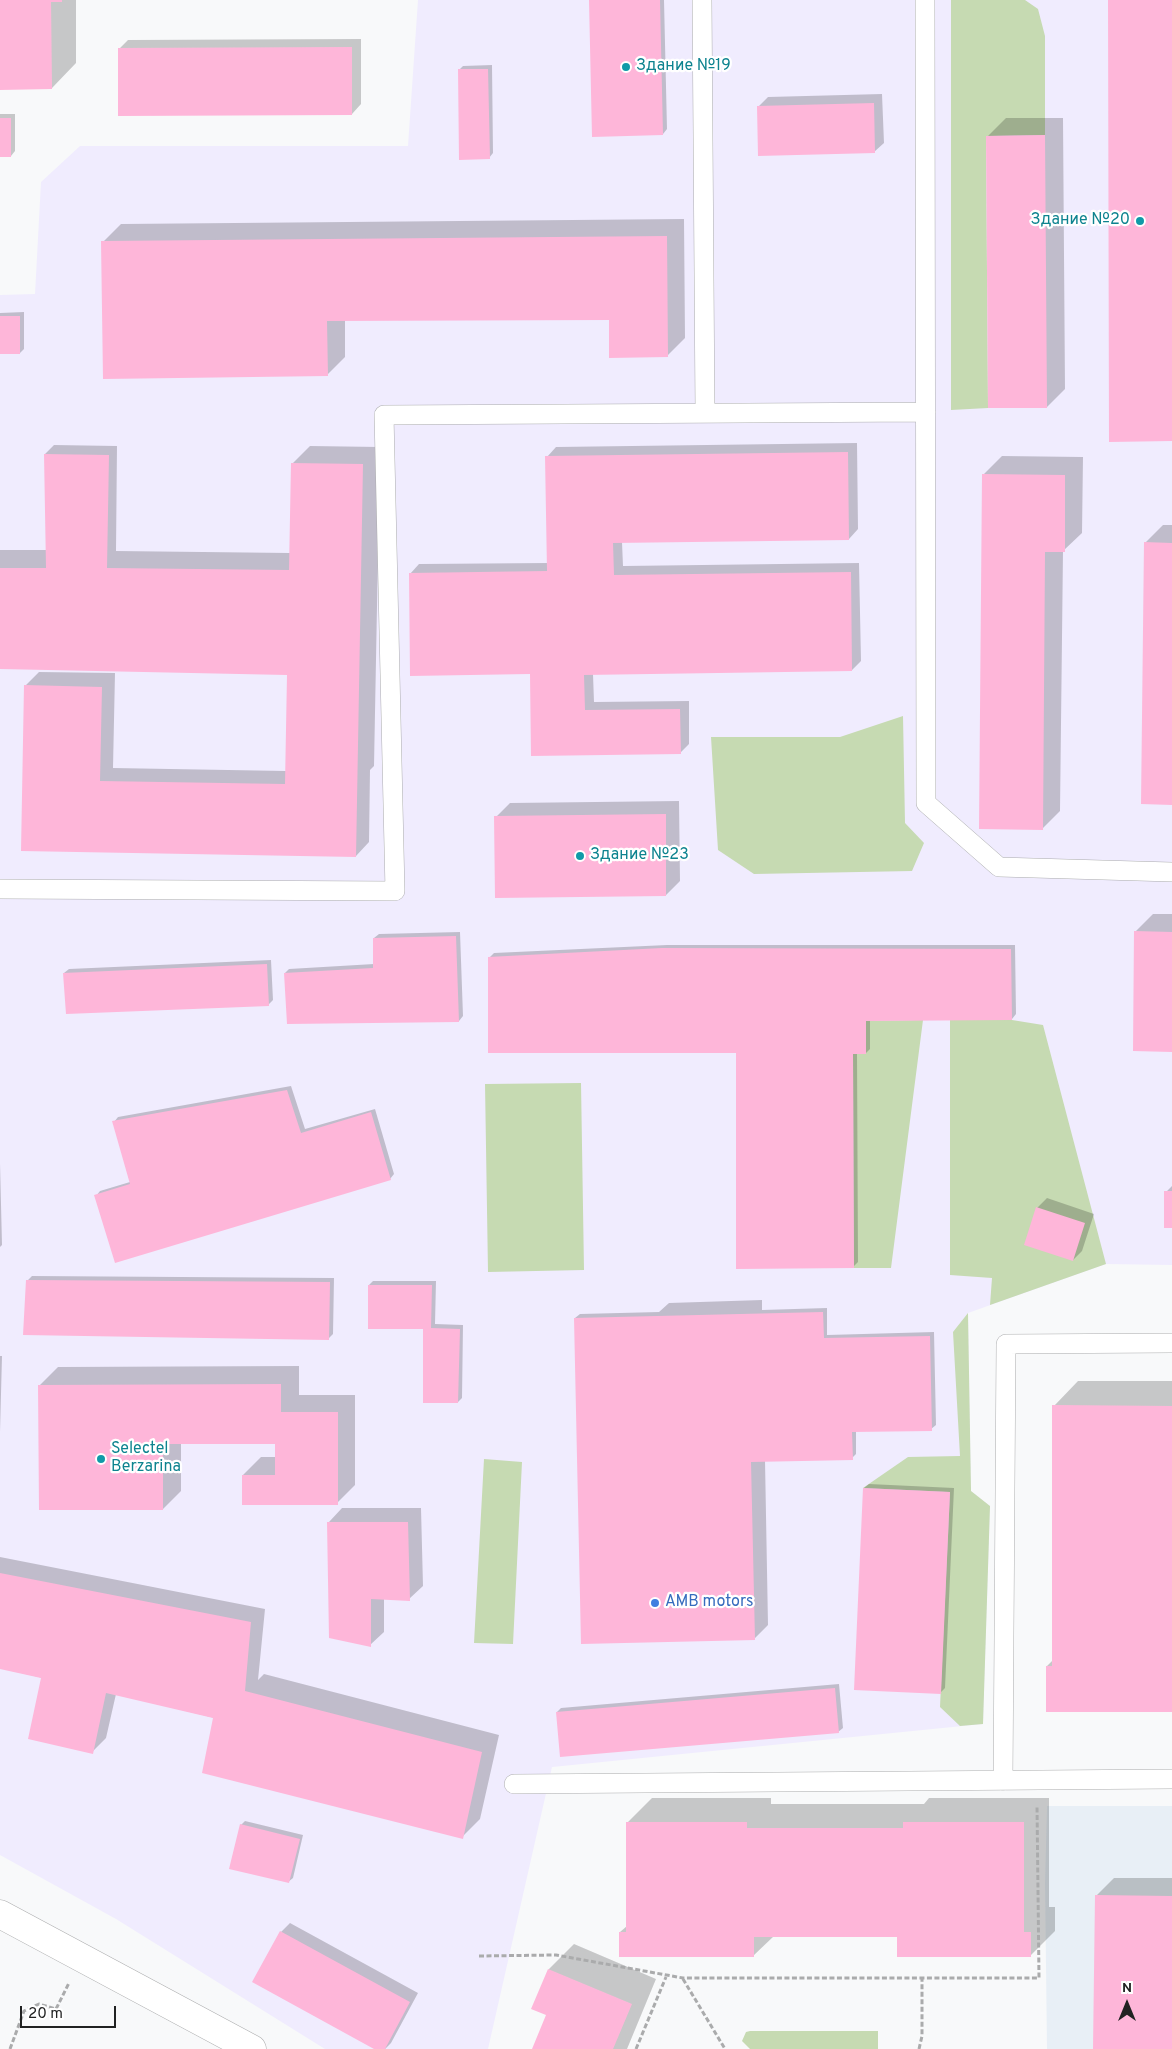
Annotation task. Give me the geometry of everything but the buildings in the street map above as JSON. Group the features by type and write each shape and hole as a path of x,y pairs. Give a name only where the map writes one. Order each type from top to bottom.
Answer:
{"street":[{"path":"0,1914 252,2049"}],"lane":[{"path":"702,0 705,413"},
{"path":"925,0 926,803 999,867 1172,872"},
{"path":"0,889 395,891 384,415 926,412"},
{"path":"1003,1781 1006,1344 1172,1344"},
{"path":"514,1784 1172,1779"}],"path":[{"path":"479,1956 556,1955 666,1977 683,1978 1039,1978 1036,1781"},
{"path":"10,2049 24,2011 39,2004 56,2009 82,1957"},
{"path":"636,2049 666,1977"},
{"path":"683,1978 725,2049"},
{"path":"919,2049 922,2036 922,1978"}],"shaded area":[{"path":"418,0 1172,0 1172,1265 1106,1264 968,1313 971,1491 990,1506 983,1724 552,1767 488,2049 325,2049 116,1919 0,1855 0,295 35,294 41,182 80,146 408,146"},
{"path":"1047,1806 1172,1806 1172,2049 1047,2049 1045,1883"}],"green space":[{"path":"951,0 1025,0 1038,9 1045,36 1045,135 986,136 988,408 951,410"},
{"path":"903,716 905,823 924,843 912,871 754,874 718,850 711,737 840,737"},
{"path":"923,1020 891,1268 854,1268 853,1054 866,1054 866,1021"},
{"path":"950,1020 1012,1020 1043,1025 1106,1264 990,1305 992,1278 950,1275"},
{"path":"581,1083 584,1270 488,1272 485,1084"},
{"path":"968,1313 971,1491 990,1506 983,1724 960,1726 940,1707 950,1492 863,1488 908,1457 960,1456 953,1332"},
{"path":"484,1459 522,1462 513,1644 474,1643"},
{"path":"878,2031 878,2049 750,2049 742,2041 746,2032"}],"place":[{"name":"Здание №19","path":"626,67"},
{"name":"Здание №20","path":"1140,221"},
{"name":"Здание №23","path":"580,856"},
{"name":"Selectel Berzarina","path":"101,1459"},
{"name":"AMB motors","path":"655,1603"}]}
